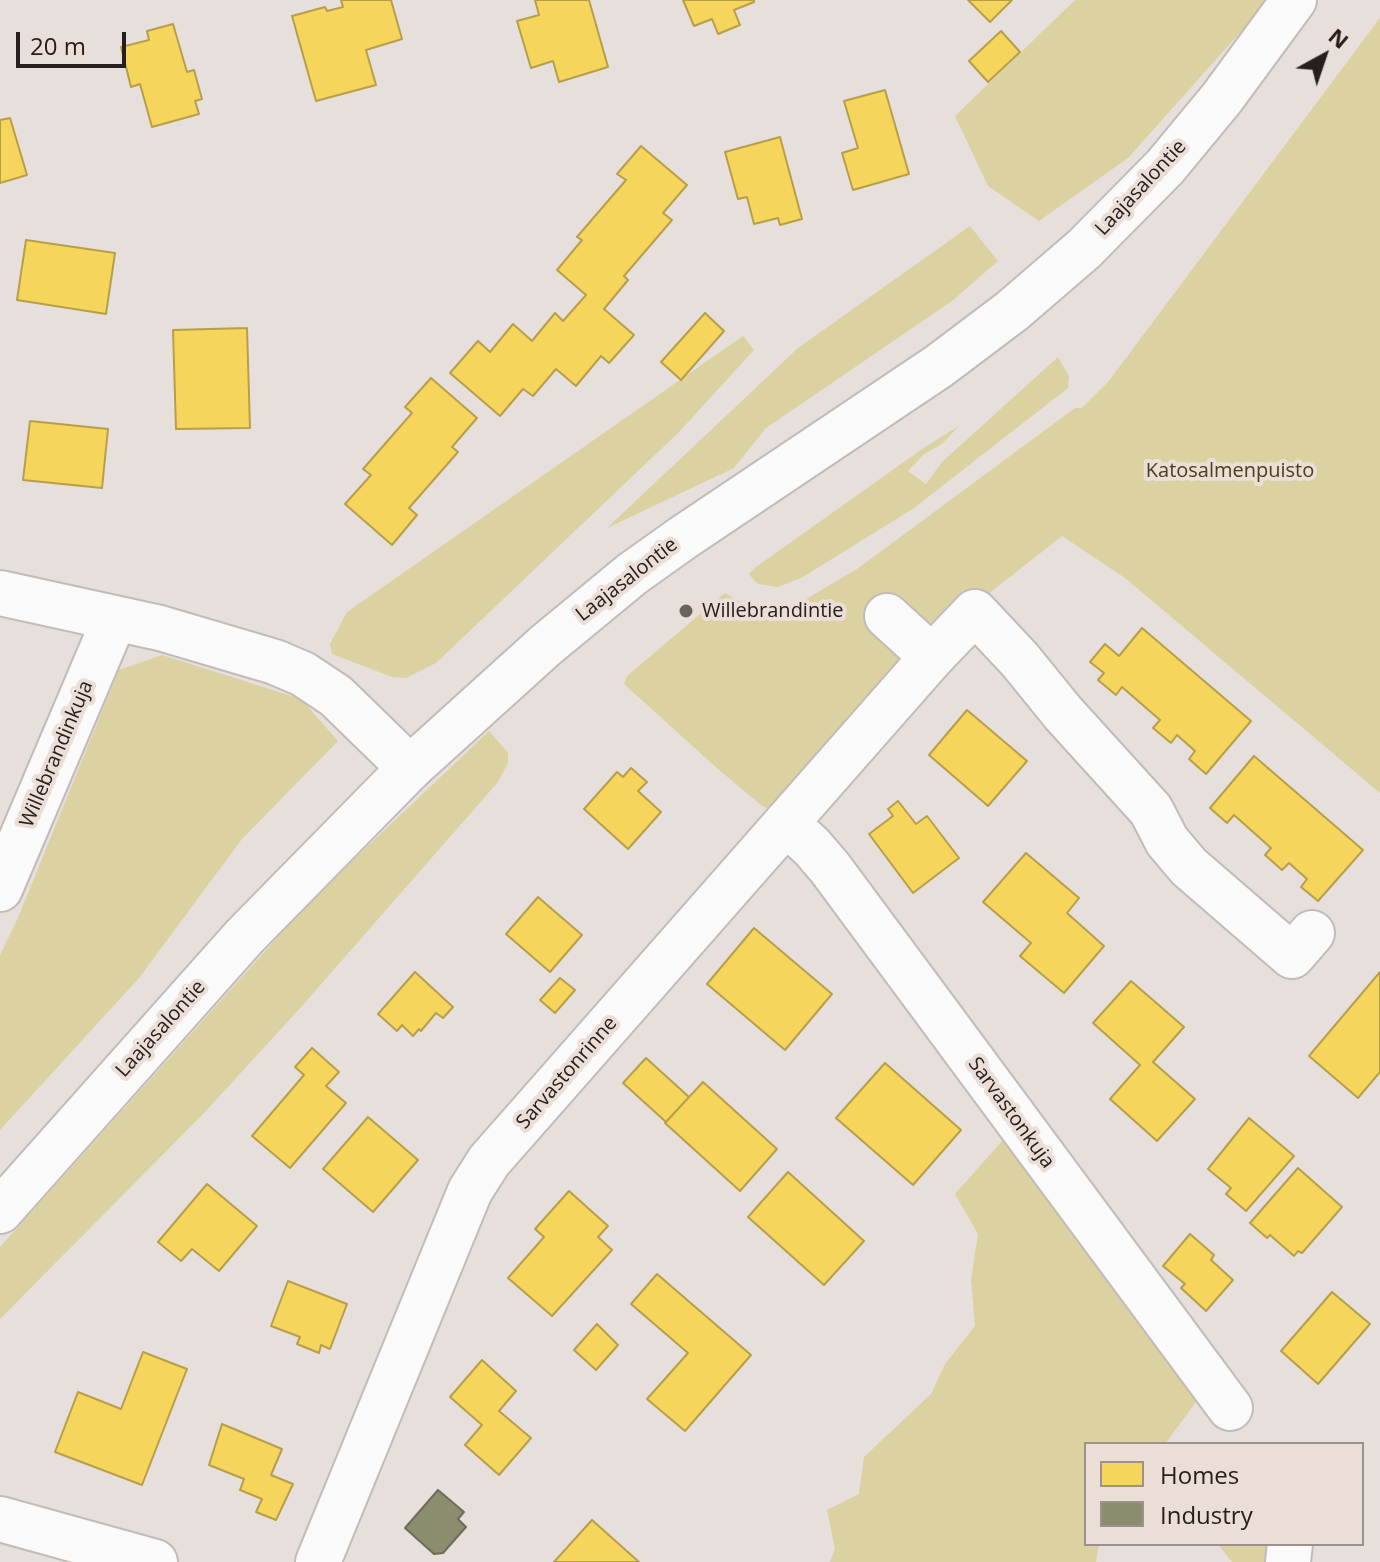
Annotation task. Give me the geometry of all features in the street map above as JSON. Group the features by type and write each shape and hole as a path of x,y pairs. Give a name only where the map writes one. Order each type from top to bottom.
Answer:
{"street":[{"name":"Laajasalontie","path":"0,1211 244,937 410,768 546,645 632,574 939,366 1012,311 1084,249 1165,167 1222,98 1294,0"},
{"path":"0,593 160,628 275,662 303,674 336,696 410,768"},
{"name":"Sarvastonrinne","path":"318,1562 470,1191 489,1161 975,612 1151,810 1167,841 1189,867 1292,956 1312,933"},
{"path":"887,616 932,657"},
{"name":"Willebrandinkuja","path":"0,889 115,618"},
{"name":"Sarvastonkuja","path":"786,823 830,868 1230,1408"},
{"path":"0,1519 155,1562"}],"green space":[{"path":"1075,0 1264,0 1253,18 1128,158 1039,221 988,186 955,116"},
{"name":"Katosalmenpuisto","path":"1380,18 1380,793 1125,578 1062,536 987,595 957,599 955,606 772,811 718,769 624,684 627,676 725,593 741,602 770,610 803,601 857,569 1075,408 1082,408 1108,382"},
{"path":"970,226 998,261 952,301 766,428 734,468 607,528 798,348"},
{"path":"743,336 754,350 678,433 436,663 406,678 392,677 332,654 330,644 347,612"},
{"path":"1058,357 1069,376 1068,388 914,508 803,577 778,587 758,584 749,574 925,447 959,426 908,471 926,484 942,462"},
{"path":"162,655 301,699 338,741 242,839 139,978 0,1130 0,955 119,670"},
{"path":"489,731 508,753 508,763 498,782 204,1113 0,1319 0,1247 311,900"},
{"path":"1004,1139 1199,1398 1166,1442 1084,1442 1084,1546 1100,1546 1096,1562 830,1562 835,1549 827,1510 859,1494 864,1457 931,1394 945,1364 975,1326 971,1280 978,1234 955,1194"},
{"path":"1220,1546 1286,1546 1284,1562 1232,1562"}],"building: Homes":[{"path":"341,0 391,0 402,39 366,50 376,85 316,101 292,16 325,7 327,11 343,7"},
{"path":"535,0 589,0 608,67 559,82 553,61 531,68 517,21 539,15"},
{"path":"683,0 754,2 734,10 740,25 718,34 712,19 694,26"},
{"path":"968,0 1012,0 990,22"},
{"path":"173,24 187,72 194,70 202,99 195,101 199,114 152,127 140,84 131,87 121,47 149,40 147,31"},
{"path":"1001,31 1020,52 988,82 969,61"},
{"path":"885,90 909,174 853,190 842,153 858,148 844,101"},
{"path":"10,118 27,175 0,183 0,120"},
{"path":"780,137 802,219 780,225 778,218 754,224 747,197 738,199 725,152"},
{"path":"641,146 687,185 663,213 672,220 624,276 628,280 604,309 634,335 609,363 601,356 576,386 556,369 533,396 523,389 500,416 450,373 478,341 490,352 513,324 532,341 555,313 563,321 586,295 557,270 582,240 577,237 626,180 617,174"},
{"path":"26,240 115,253 106,314 17,300"},
{"path":"705,313 724,331 681,380 661,362"},
{"path":"247,328 250,428 176,429 173,330"},
{"path":"431,378 477,418 452,447 458,452 409,508 417,515 392,545 345,504 371,475 363,469 412,413 405,407"},
{"path":"30,421 108,429 102,488 23,480"},
{"path":"1142,628 1251,721 1206,774 1189,759 1195,751 1177,735 1171,743 1153,728 1160,720 1122,687 1116,695 1098,680 1104,673 1090,662 1105,644 1119,656"},
{"path":"967,710 1027,761 988,806 929,755"},
{"path":"1254,756 1363,850 1318,901 1301,887 1307,879 1289,863 1282,870 1265,855 1271,848 1234,815 1227,823 1210,808"},
{"path":"631,768 647,782 638,791 661,812 628,849 584,809 617,772 623,777"},
{"path":"898,801 916,824 927,816 959,858 913,893 869,834 893,816 888,809"},
{"path":"1026,853 1079,898 1067,913 1104,946 1064,993 1020,956 1031,943 983,902"},
{"path":"538,897 582,935 550,972 506,934"},
{"path":"754,928 832,994 785,1050 707,984"},
{"path":"415,972 453,1007 443,1018 436,1013 413,1036 402,1025 397,1031 378,1014"},
{"path":"1380,972 1380,1072 1358,1098 1309,1056"},
{"path":"560,978 575,990 555,1013 540,1000"},
{"path":"1131,981 1184,1027 1153,1062 1195,1099 1157,1141 1110,1099 1140,1065 1093,1023"},
{"path":"312,1048 339,1072 326,1086 346,1103 290,1168 252,1136 304,1075 295,1067"},
{"path":"646,1058 689,1097 666,1122 623,1083"},
{"path":"885,1063 961,1130 913,1185 836,1118"},
{"path":"703,1082 777,1149 740,1191 665,1123"},
{"path":"368,1117 418,1160 373,1212 323,1169"},
{"path":"1249,1118 1294,1156 1246,1211 1226,1194 1231,1188 1208,1169"},
{"path":"1298,1168 1342,1207 1302,1253 1298,1251 1294,1256 1270,1235 1267,1238 1250,1223"},
{"path":"788,1172 864,1241 824,1285 748,1217"},
{"path":"207,1184 257,1226 219,1271 192,1249 181,1261 158,1242"},
{"path":"569,1191 608,1226 598,1237 612,1250 552,1316 508,1278 544,1237 535,1229"},
{"path":"1190,1234 1214,1255 1211,1260 1233,1280 1206,1311 1181,1288 1185,1284 1163,1266"},
{"path":"657,1274 751,1355 685,1431 647,1399 688,1353 631,1304"},
{"path":"288,1281 347,1304 330,1349 321,1345 319,1353 297,1344 300,1337 271,1326"},
{"path":"1332,1292 1370,1324 1318,1384 1281,1351"},
{"path":"597,1324 618,1345 596,1370 574,1350"},
{"path":"143,1352 187,1369 142,1485 55,1452 78,1392 121,1409"},
{"path":"482,1360 516,1391 499,1411 531,1438 499,1475 465,1445 482,1425 450,1397"},
{"path":"222,1424 282,1449 271,1475 293,1484 276,1520 256,1512 262,1499 240,1490 244,1479 209,1465"},
{"path":"592,1520 639,1562 554,1562"}],"building: Industry":[{"path":"438,1490 464,1512 458,1519 466,1527 443,1553 434,1554 405,1528"}],"place":[{"name":"Willebrandintie","path":"686,611"}]}
